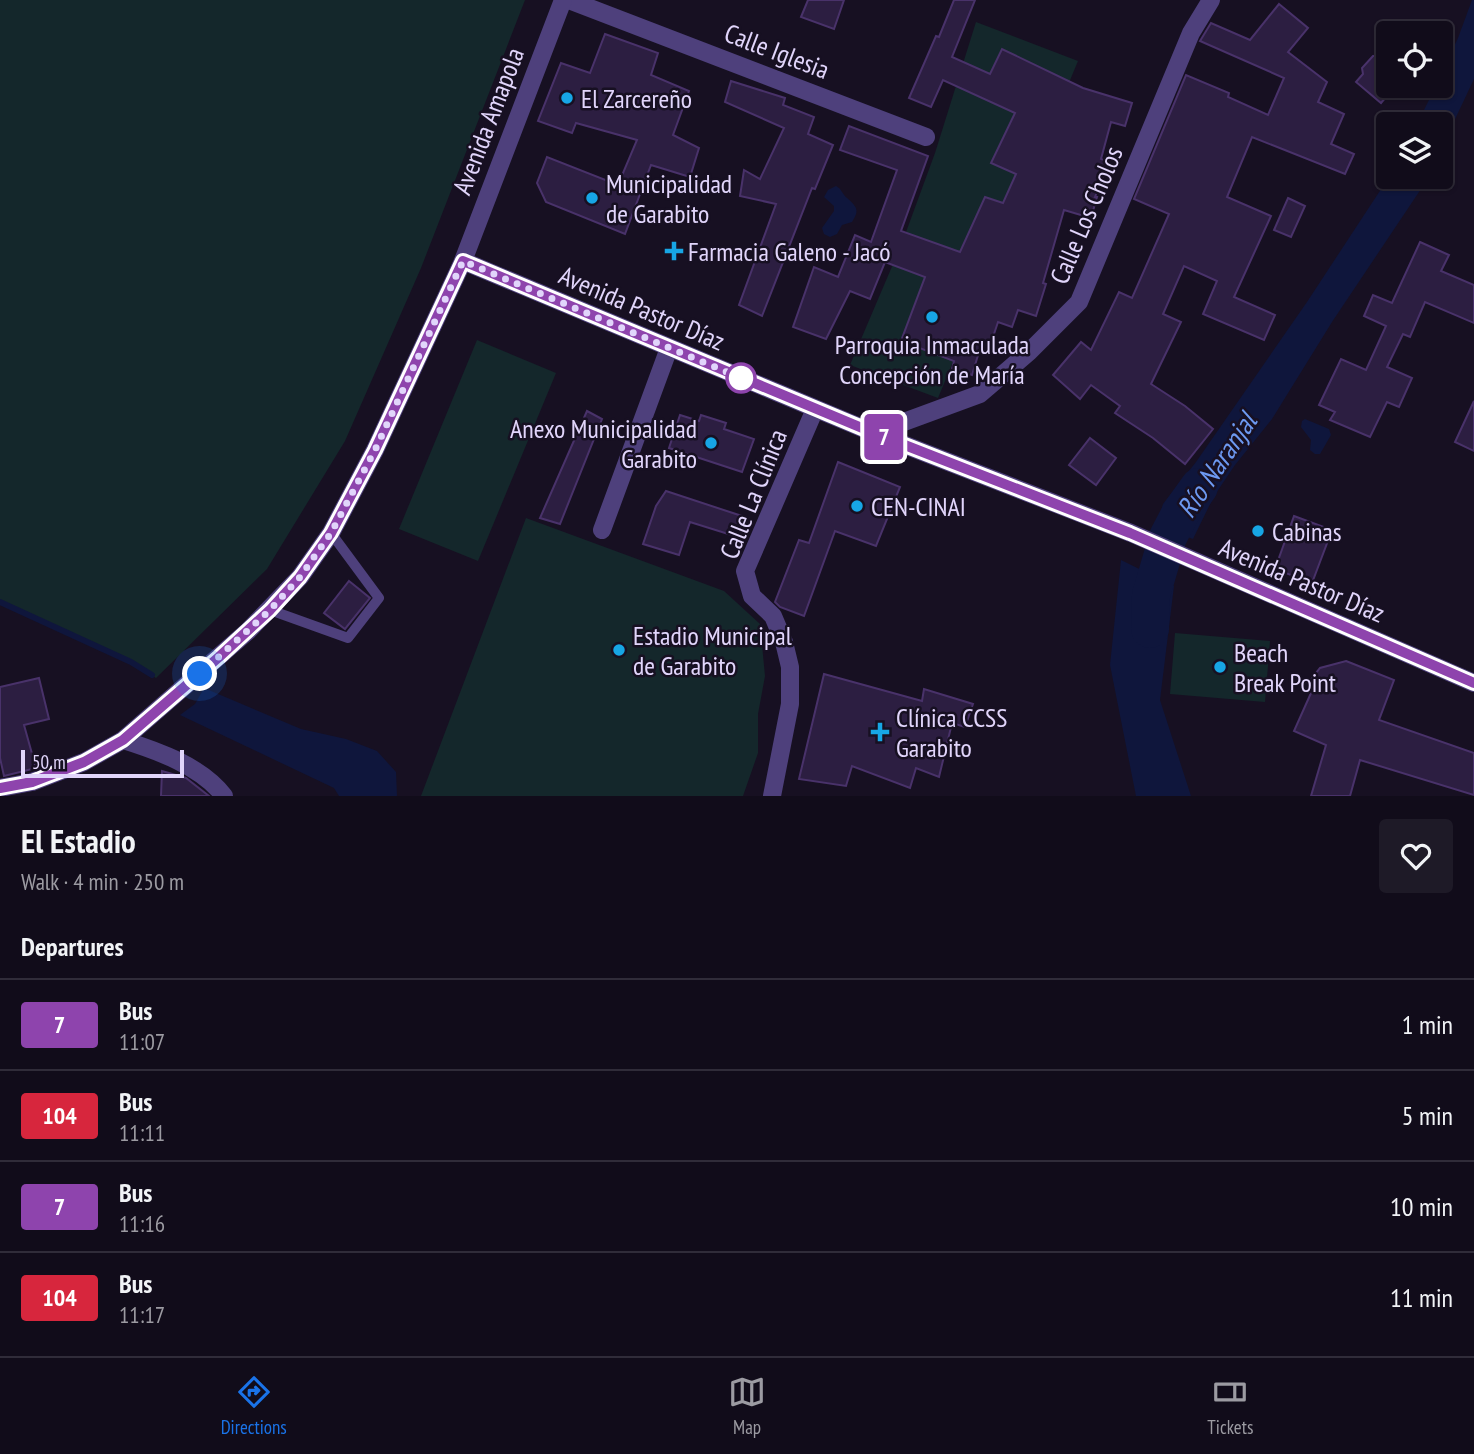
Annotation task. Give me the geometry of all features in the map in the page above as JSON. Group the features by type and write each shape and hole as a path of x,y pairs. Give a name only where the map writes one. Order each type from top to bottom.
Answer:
{"street":[{"name":"Avenida Amapola","path":"463,261 563,0"},
{"name":"Calle Iglesia","path":"569,0 926,137"},
{"name":"Calle Los Cholos","path":"874,433 980,394 1029,352 1079,302 1191,33 1211,0"},
{"name":"Avenida Pastor Díaz","path":"463,261 815,409 1130,533 1189,561 1474,681"},
{"path":"0,788 32,782 84,762 123,740 270,610 300,577 331,533 375,450 463,261"},
{"path":"602,530 669,348"},
{"name":"Calle La Clínica","path":"772,796 790,704 790,667 784,642 773,616 752,596 746,571 815,409"},
{"path":"123,740 181,763 217,787 224,796"}],"lane":[{"path":"270,610 348,638 379,598 331,533"}],"green space":[{"path":"0,0 525,0 421,268 345,441 267,569 156,678 131,662 0,602"},
{"path":"976,22 1078,61 938,398 850,365 902,243 935,153"},
{"path":"477,340 556,373 478,561 399,529"},
{"name":"Estadio Municipal de Garabito","path":"526,518 724,591 760,624 765,676 758,714 758,753 743,796 421,796"},
{"name":"Beach Break Point","path":"1175,633 1270,641 1265,702 1170,694"}],"water":[{"path":"1474,0 1474,79 1453,123 1453,112 1423,112 1430,98 1453,98 1453,49"},
{"path":"836,186 857,212 852,222 842,225 837,234 830,237 824,234 822,228 834,211 834,206 824,197 828,190"},
{"path":"1381,189 1421,189 1332,322 1272,419 1214,496 1193,539 1157,526 1163,504 1196,462"},
{"path":"1305,419 1329,429 1331,435 1320,454 1310,450 1311,440 1301,427"},
{"path":"1121,560 1174,586 1160,700 1191,796 1136,796 1110,665"},
{"path":"204,688 301,729 346,739 377,751 396,772 397,796 339,796 334,788 180,715 195,704"}],"building":[{"path":"808,0 844,0 834,29 801,17"},
{"path":"954,0 975,0 952,57 990,74 1002,49 1083,88 1132,103 1125,126 1111,122 1101,159 1109,162 1095,197 1091,218 1064,210 1036,316 1018,310 1012,327 998,322 987,355 979,352 972,375 952,369 954,361 901,341 925,277 885,262 870,299 850,291 826,339 793,327 814,267 838,277 855,235 871,242 897,170 840,150 849,126 928,156 901,231 960,252 985,197 1003,203 1016,174 991,163 1015,113 943,80 931,107 909,98"},
{"path":"1279,4 1308,28 1288,52 1327,82 1318,102 1344,114 1331,144 1354,154 1345,174 1252,137 1227,197 1271,216 1234,297 1275,315 1264,340 1203,314 1217,281 1184,266 1163,314 1181,322 1151,384 1185,406 1213,429 1185,464 1153,438 1115,413 1120,406 1091,385 1080,399 1053,375 1081,342 1091,350 1119,292 1132,298 1169,214 1134,199 1186,75 1229,93 1228,97 1268,115 1284,78 1200,41 1211,23 1250,40"},
{"path":"605,34 658,53 651,75 689,91 673,135 699,148 690,177 651,165 625,234 546,202 537,183 547,157 618,185 637,140 576,123 572,133 538,121 561,63 590,73"},
{"path":"1376,56 1376,98 1385,98 1381,103 1356,82 1363,74 1362,68"},
{"path":"731,81 785,98 783,105 814,117 808,134 833,145 815,189 812,188 762,316 739,305 776,204 740,196 744,170 760,179 784,128 725,102"},
{"path":"1288,198 1305,206 1291,237 1274,230"},
{"path":"1420,242 1449,255 1441,271 1474,285 1474,323 1425,302 1410,337 1403,334 1387,367 1412,378 1399,407 1387,402 1370,437 1330,420 1335,412 1319,405 1341,359 1366,370 1386,326 1364,316 1373,295 1392,303"},
{"path":"1474,401 1474,451 1455,442"},
{"path":"587,411 602,419 560,524 540,518"},
{"name":"Anexo Municipalidad Garabito","path":"680,415 699,421 701,415 726,423 724,429 754,439 742,472 669,448"},
{"path":"1090,438 1116,458 1096,485 1069,465"},
{"name":"CEN-CINAI","path":"838,462 900,487 876,546 835,531 804,616 780,607 775,602 799,540 809,543"},
{"path":"666,491 748,518 741,538 690,522 679,555 643,544 656,506"},
{"path":"1294,516 1332,530 1312,583 1275,569"},
{"path":"349,581 370,598 345,629 324,613"},
{"path":"1346,661 1394,680 1379,720 1474,753 1474,795 1360,760 1350,796 1311,796 1326,745 1294,731 1311,693 1309,682 1320,668"},
{"name":"Clínica CCSS Garabito","path":"824,674 922,701 924,689 973,704 965,727 952,723 939,777 916,768 910,788 852,766 846,786 799,779"},
{"path":"39,678 49,719 24,725 36,768 4,776 0,758 0,687"},
{"path":"162,771 186,778 209,796 161,796"}],"waterway":[{"name":"Río Naranjal","path":"1150,629 1151,595 1168,537 1181,512 1199,487"},
{"path":"0,602 131,662 152,675"}],"bus line":[{"name":"7","path":"0,788 32,782 84,762 123,740 219,657 270,610 300,577 331,533 375,450 463,261 874,433 1130,533 1474,683"}],"place":[{"name":"El Zarcereño","path":"567,98"},
{"name":"Municipalidad de Garabito","path":"592,198"},
{"name":"Farmacia Galeno - Jacó","path":"674,251"},
{"name":"Parroquia Inmaculada Concepción de María","path":"932,317"},
{"name":"Anexo Municipalidad Garabito","path":"711,443"},
{"name":"CEN-CINAI","path":"857,506"},
{"name":"Cabinas","path":"1258,531"},
{"name":"Estadio Municipal de Garabito","path":"619,650"},
{"name":"Beach Break Point","path":"1220,667"},
{"name":"Clínica CCSS Garabito","path":"880,732"}],"route":[{"path":"200,674 270,610 300,577 331,533 375,450 463,261 741,378"}]}
